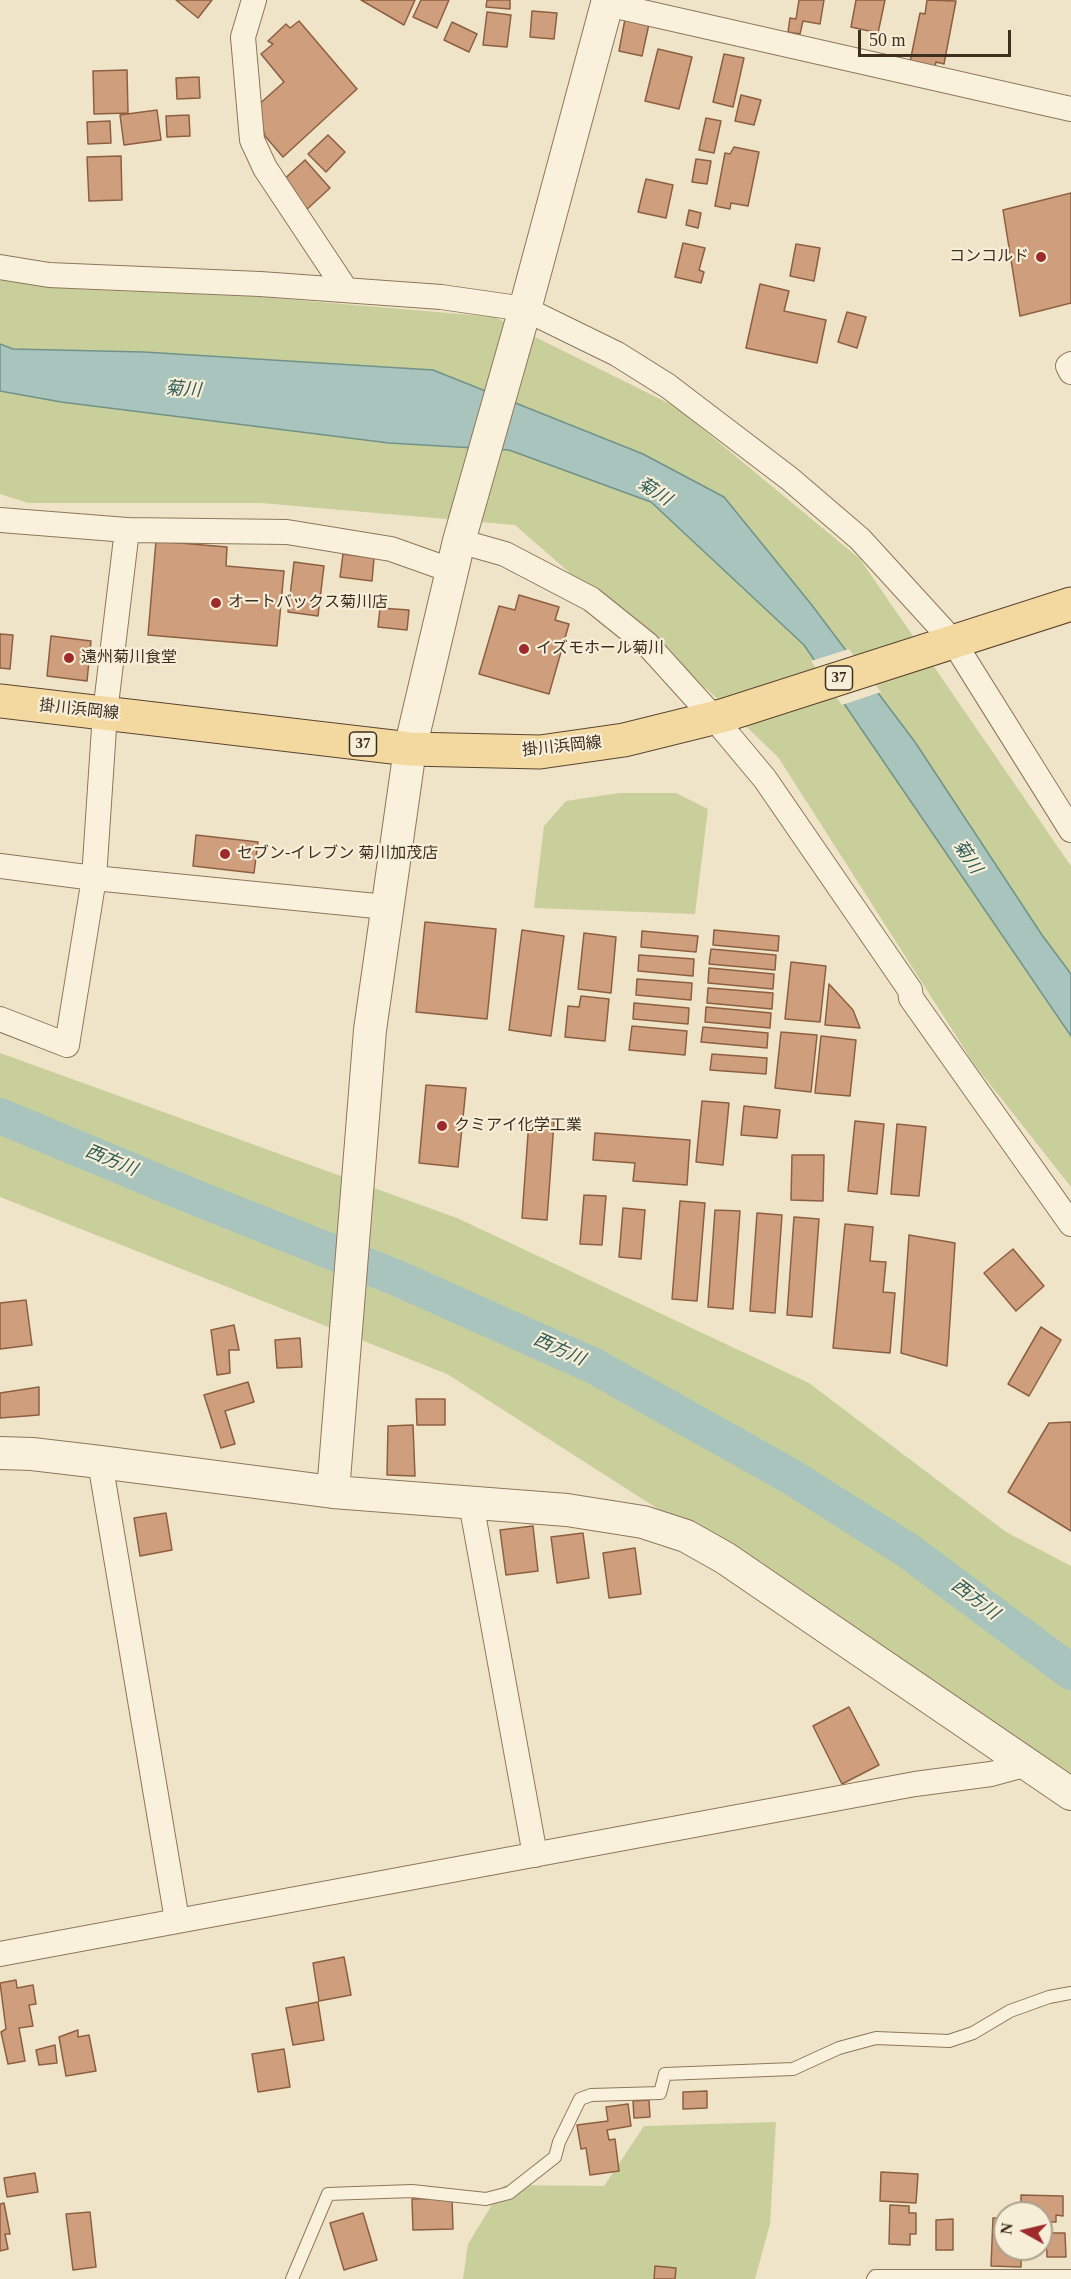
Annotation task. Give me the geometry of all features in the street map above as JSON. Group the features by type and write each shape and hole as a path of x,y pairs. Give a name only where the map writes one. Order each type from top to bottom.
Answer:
{"main road":[{"name":"掛川浜岡線","path":"0,701 410,749 540,752 624,740 719,716 1071,604"}],"street":[{"path":"254,0 243,37 252,140 265,168 346,290"},
{"path":"333,1492 370,1030 410,749 459,547 608,2 1071,108"},
{"path":"0,267 68,277 260,284 441,297 524,313 617,354 668,386 790,478 860,539 953,641 1071,830"},
{"path":"1071,364 1068,366 1071,372"},
{"path":"0,520 127,530 287,532 391,549 459,547 505,554 591,599 647,644 719,716 765,778 910,990 911,998 1071,1224"},
{"path":"0,1019 67,1045 94,878 105,713 127,530"},
{"path":"0,866 386,908"},
{"path":"0,1453 32,1454 333,1492 567,1510 643,1522 686,1536 725,1558 1071,1794"},
{"path":"100,1462 177,1920"},
{"path":"471,1503 535,1855"},
{"path":"0,1953 915,1784 992,1774 1028,1764"}],"lane":[{"path":"292,2279 328,2194 412,2192 486,2199 509,2193 555,2157 559,2142 580,2099 591,2095 660,2093 665,2074 793,2068 839,2048 876,2038 949,2041 973,2033 1010,2011 1049,1997 1071,1993"},
{"path":"873,2279 875,2276 1071,2276"}],"green space":[{"path":"0,275 76,289 261,297 495,317 676,407 860,559 1071,866 1071,1187 974,1064 778,757 709,691 651,644 515,525 261,503 28,503 0,494"},
{"path":"619,793 676,793 708,809 695,914 534,908 544,826 566,801"},
{"path":"0,1053 457,1218 809,1383 1006,1532 1071,1566 1071,1773 447,1374 0,1197"},
{"path":"776,2122 770,2224 755,2279 463,2279 468,2244 504,2185 604,2186 644,2126"}],"water":[{"name":"菊川","path":"0,344 13,349 144,352 433,370 643,454 724,497 811,604 915,742 1042,935 1071,974 1071,1036 804,645 651,502 509,450 389,443 61,402 0,391"}],"pier":[{"path":"849,649 881,692 842,705 811,661"}],"building":[{"path":"176,0 212,0 198,18"},
{"path":"361,0 415,0 404,25"},
{"path":"421,0 449,0 437,28 413,17"},
{"path":"487,0 510,0 510,9 486,7"},
{"path":"799,0 824,0 820,24 803,21 800,34 788,32 790,18 796,19"},
{"path":"856,0 885,0 878,33 851,27"},
{"path":"927,0 956,1 944,64 936,62 935,67 910,62 920,13 925,14"},
{"path":"532,11 557,13 554,39 530,37"},
{"path":"487,12 511,15 507,47 483,45"},
{"path":"625,19 649,24 642,56 619,51"},
{"path":"299,21 357,89 283,157 265,136 256,107 284,82 261,54 273,44 268,41 286,24 290,28"},
{"path":"452,22 477,34 469,52 444,40"},
{"path":"658,49 692,57 679,109 645,101"},
{"path":"724,54 744,58 733,107 713,102"},
{"path":"127,70 128,113 94,114 93,71"},
{"path":"199,77 200,98 177,99 176,78"},
{"path":"741,95 761,100 754,125 735,121"},
{"path":"157,110 161,140 124,145 120,115"},
{"path":"189,115 190,136 167,137 166,116"},
{"path":"706,118 721,121 714,153 699,150"},
{"path":"110,121 111,143 88,144 87,122"},
{"path":"328,135 345,152 326,172 308,154"},
{"path":"734,147 759,152 748,206 731,203 730,209 715,206 725,153 730,154"},
{"path":"121,156 122,200 89,201 87,157"},
{"path":"696,159 711,161 707,184 692,182"},
{"path":"305,160 330,188 305,211 280,183"},
{"path":"646,179 673,185 666,218 638,212"},
{"name":"コンコルド","path":"1071,193 1071,303 1020,316 1003,210"},
{"path":"689,210 701,213 698,228 686,225"},
{"path":"683,243 705,248 699,270 704,272 701,283 675,277"},
{"path":"796,244 820,248 814,281 790,276"},
{"path":"760,284 789,291 784,311 826,320 817,363 746,348"},
{"path":"847,312 866,317 857,348 838,342"},
{"name":"オートバックス菊川店","path":"156,541 227,547 226,566 284,571 277,646 148,635"},
{"path":"343,554 374,558 372,581 340,577"},
{"path":"294,562 324,566 318,616 288,612"},
{"name":"イズモホール菊川","path":"519,595 559,607 555,620 569,624 549,694 479,674 499,606 515,610"},
{"path":"380,608 409,610 407,630 378,627"},
{"path":"0,634 13,635 10,669 0,668"},
{"name":"遠州菊川食堂","path":"51,636 91,641 87,681 47,676"},
{"name":"セブン-イレブン 菊川加茂店","path":"196,835 258,842 254,873 193,866"},
{"path":"425,922 496,929 487,1019 416,1012"},
{"path":"522,930 564,936 551,1036 509,1030"},
{"path":"714,930 779,936 778,951 713,945"},
{"path":"642,931 698,936 696,952 641,947"},
{"path":"584,933 616,937 611,993 578,989"},
{"path":"711,949 776,955 775,970 709,964"},
{"path":"639,955 694,959 693,976 638,971"},
{"path":"791,962 826,966 820,1022 785,1019"},
{"path":"709,968 774,974 773,989 708,983"},
{"path":"637,979 692,983 691,1000 636,995"},
{"path":"829,984 853,1010 860,1028 825,1025"},
{"path":"708,988 773,993 772,1009 707,1003"},
{"path":"581,996 609,999 605,1041 565,1037 568,1006 579,1007"},
{"path":"634,1003 689,1008 688,1024 633,1019"},
{"path":"706,1007 771,1013 770,1028 705,1022"},
{"path":"632,1026 687,1031 685,1055 629,1050"},
{"path":"703,1027 768,1033 767,1048 701,1042"},
{"path":"781,1032 817,1035 811,1092 775,1088"},
{"path":"821,1036 856,1040 850,1096 815,1093"},
{"path":"712,1054 767,1058 766,1074 710,1070"},
{"name":"クミアイ化学工業","path":"426,1085 466,1088 458,1167 419,1163"},
{"path":"702,1101 729,1103 723,1165 696,1162"},
{"path":"744,1106 780,1110 777,1138 741,1135"},
{"path":"529,1120 554,1122 547,1220 522,1218"},
{"path":"855,1121 884,1124 877,1194 848,1191"},
{"path":"897,1124 926,1127 919,1196 891,1194"},
{"path":"595,1133 690,1140 687,1185 633,1181 635,1163 593,1160"},
{"path":"792,1155 824,1155 823,1201 791,1200"},
{"path":"584,1195 606,1196 602,1245 580,1244"},
{"path":"680,1201 705,1203 697,1301 672,1299"},
{"path":"623,1208 645,1210 641,1259 619,1257"},
{"path":"715,1210 740,1211 733,1309 708,1307"},
{"path":"757,1213 782,1215 775,1313 750,1311"},
{"path":"794,1217 819,1219 812,1317 787,1315"},
{"path":"845,1224 873,1227 870,1261 886,1262 883,1292 895,1293 890,1353 833,1348"},
{"path":"909,1235 955,1243 947,1366 901,1353"},
{"path":"1013,1249 1044,1286 1016,1311 984,1273"},
{"path":"26,1300 32,1345 0,1349 0,1303"},
{"path":"234,1325 239,1350 229,1350 230,1373 217,1375 211,1330"},
{"path":"1041,1327 1061,1340 1029,1396 1008,1384"},
{"path":"300,1338 302,1367 277,1368 275,1340"},
{"path":"248,1382 254,1402 225,1411 235,1444 221,1448 204,1395"},
{"path":"39,1387 39,1415 0,1418 0,1393"},
{"path":"416,1399 445,1399 445,1425 417,1425"},
{"path":"1071,1422 1071,1531 1008,1492 1049,1423"},
{"path":"413,1425 415,1476 387,1475 388,1426"},
{"path":"166,1513 172,1550 140,1556 134,1518"},
{"path":"533,1526 538,1571 506,1575 500,1530"},
{"path":"583,1533 589,1578 557,1583 551,1537"},
{"path":"635,1548 641,1594 609,1598 603,1553"},
{"path":"849,1707 879,1765 842,1784 813,1726"},
{"path":"344,1957 351,1995 319,2001 313,1963"},
{"path":"16,1980 17,1988 33,1985 36,2004 29,2005 33,2026 19,2028 25,2061 8,2064 1,2032 6,2029 0,1983"},
{"path":"318,2002 324,2040 293,2045 286,2008"},
{"path":"78,2030 78,2037 89,2035 96,2071 66,2076 59,2037"},
{"path":"55,2045 57,2063 39,2065 36,2050"},
{"path":"284,2049 290,2087 258,2092 252,2054"},
{"path":"707,2091 707,2108 683,2109 683,2092"},
{"path":"649,2100 650,2117 634,2118 633,2101"},
{"path":"628,2104 631,2126 607,2130 609,2140 615,2139 619,2171 590,2175 586,2148 581,2149 577,2125 608,2121 606,2107"},
{"path":"881,2172 918,2174 916,2203 880,2201"},
{"path":"35,2173 38,2192 7,2197 4,2178"},
{"path":"1021,2195 1063,2196 1063,2216 1056,2215 1056,2222 1053,2222 1053,2201 1021,2201"},
{"path":"452,2198 453,2229 413,2230 412,2199"},
{"path":"4,2203 10,2234 5,2234 8,2249 0,2251 0,2204"},
{"path":"890,2205 909,2206 909,2213 916,2213 916,2234 910,2234 910,2245 889,2244"},
{"path":"90,2212 96,2267 73,2270 66,2214"},
{"path":"363,2213 377,2260 344,2270 330,2223"},
{"path":"993,2218 993,2261 1021,2261 1021,2267 991,2266"},
{"path":"953,2219 953,2250 936,2250 936,2220"},
{"path":"1053,2233 1065,2233 1066,2257 1053,2257"},
{"path":"655,2266 676,2268 675,2279 654,2279"}],"waterway":[{"name":"西方川","path":"0,1116 397,1278 594,1366 790,1476 907,1550 1071,1672"}],"place":[{"name":"コンコルド","path":"1041,257"},
{"name":"オートバックス菊川店","path":"216,603"},
{"name":"イズモホール菊川","path":"524,649"},
{"name":"遠州菊川食堂","path":"69,658"},
{"name":"セブン-イレブン 菊川加茂店","path":"225,854"},
{"name":"クミアイ化学工業","path":"442,1126"}]}
